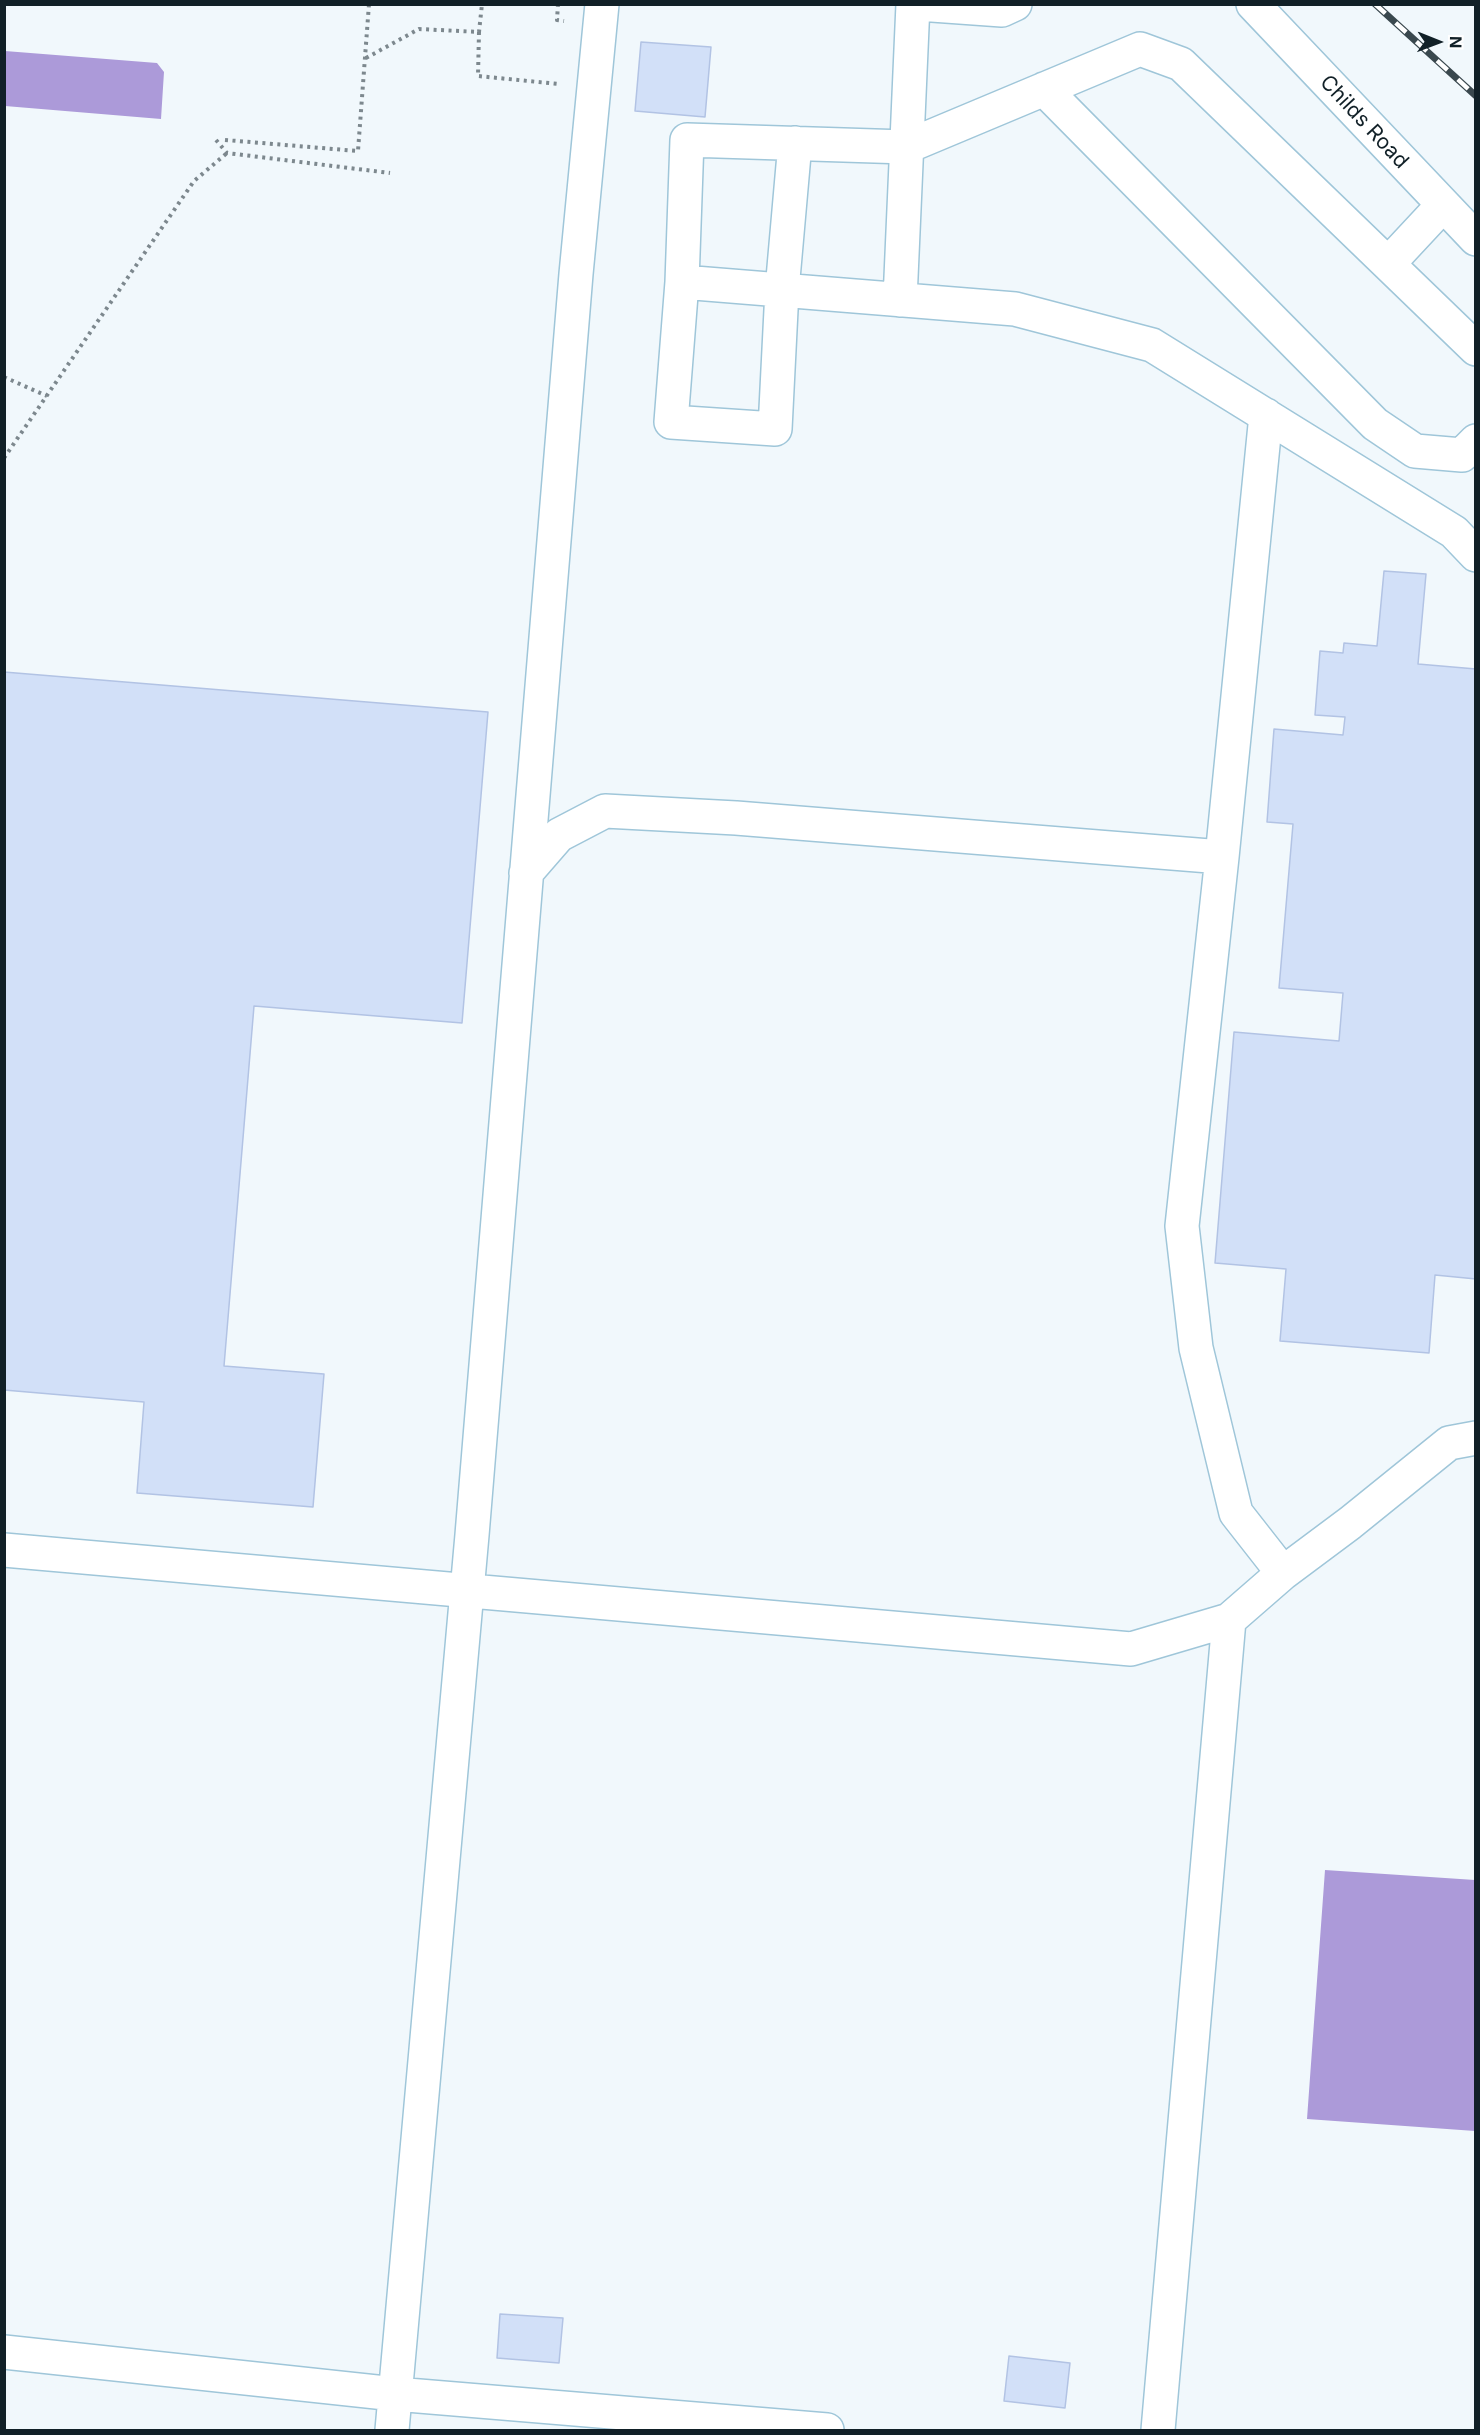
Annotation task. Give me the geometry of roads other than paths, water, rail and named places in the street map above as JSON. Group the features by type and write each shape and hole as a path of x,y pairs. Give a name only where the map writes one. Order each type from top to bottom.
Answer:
{"lane":[{"path":"392,2430 467,1589 526,873 602,4"},
{"path":"900,300 913,4"},
{"path":"918,4 1002,10 1015,4"},
{"name":"Childs Road","path":"1253,4 1476,239"},
{"path":"795,143 782,290 775,429 671,422 682,282 687,140 795,143 906,147 1140,49 1180,64 1476,349"},
{"path":"1044,90 1375,424 1415,451 1462,455 1476,441"},
{"path":"1388,264 1443,205"},
{"path":"682,282 1015,309 1152,345 1454,532 1476,555"},
{"path":"1266,415 1182,1226 1196,1348 1236,1513 1283,1573"},
{"path":"526,873 560,835 605,811 736,818 1222,857"},
{"path":"4,1550 1131,1649 1229,1620 1283,1573 1350,1523 1449,1443 1476,1438"},
{"path":"1158,2430 1229,1620"},
{"path":"4,2352 395,2394 826,2430"}],"railway":[{"path":"1375,4 1476,96"}]}
